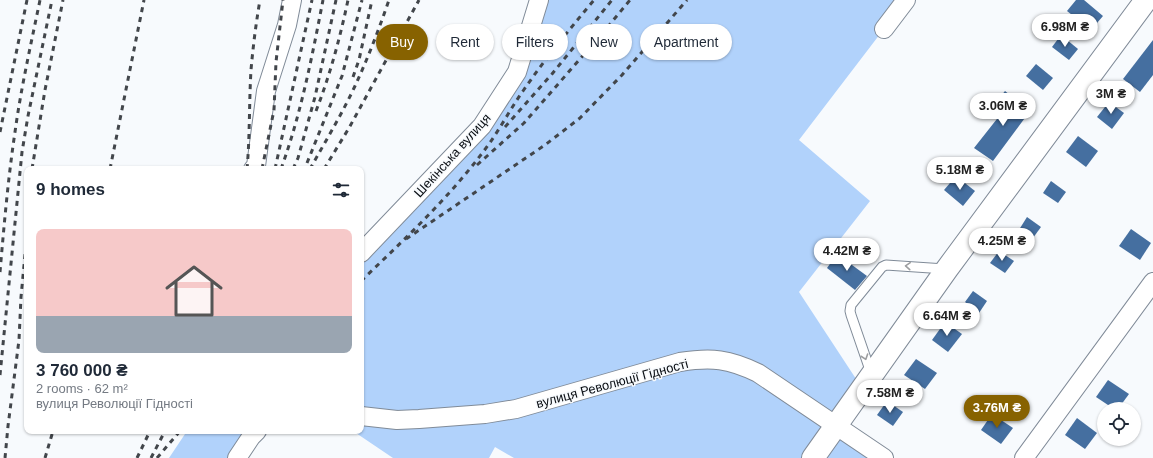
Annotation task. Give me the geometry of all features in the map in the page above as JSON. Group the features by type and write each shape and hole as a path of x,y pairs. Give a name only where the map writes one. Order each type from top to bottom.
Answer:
{"street":[{"path":"256,166 266,91 288,25 292,0"},
{"name":"Шекінська вулиця","path":"364,250 482,126 517,72 539,0"},
{"path":"884,29 906,0"},
{"path":"813,458 947,269 1146,0"},
{"path":"1024,458 1153,282"},
{"name":"вулиця Революції Гідності","path":"364,416 397,420 453,418 500,412 564,396 680,362 709,359 733,362 758,373 884,458"},
{"path":"237,458 254,434"}],"lane":[{"path":"872,374 851,315 851,305 882,267 886,265 947,269"}],"shaded area":[{"path":"539,0 906,0 799,140 870,201 799,292 862,388 836,426 884,458 514,458 495,447 489,458 393,458 357,434 364,434 364,250 517,72 521,60 568,60 568,24 532,24"},
{"path":"185,434 255,434 237,458 169,458"}],"building":[{"path":"1076,0 1084,0 1103,16 1091,30 1067,11"},
{"path":"1061,35 1078,49 1069,60 1052,47"},
{"path":"1153,40 1153,75 1140,92 1123,79"},
{"path":"1036,64 1053,78 1043,90 1026,76"},
{"path":"1005,91 1030,111 993,161 974,148 1004,110 995,103"},
{"path":"1109,102 1124,113 1112,129 1097,117"},
{"path":"1078,136 1098,151 1086,167 1066,152"},
{"path":"956,176 975,191 963,206 944,190"},
{"path":"1051,181 1066,192 1058,203 1043,193"},
{"path":"1027,217 1041,227 1030,242 1017,233"},
{"path":"1131,229 1151,243 1140,260 1119,246"},
{"path":"999,251 1014,261 1005,273 990,263"},
{"path":"837,254 867,276 855,290 827,268"},
{"path":"973,291 987,301 979,313 965,302"},
{"path":"945,322 962,334 948,352 932,340"},
{"path":"916,359 937,373 925,389 904,375"},
{"path":"1108,380 1129,394 1123,402 1104,402 1096,397"},
{"path":"887,401 903,412 893,426 877,415"},
{"path":"992,414 1013,428 1001,444 981,430"},
{"path":"1077,418 1097,433 1085,449 1065,435"}],"railway":[{"path":"0,132 27,0"},
{"path":"0,272 8,185 15,132 23,82 40,0"},
{"path":"0,375 22,152 52,0"},
{"path":"32,166 45,90 63,0"},
{"path":"111,166 144,0"},
{"path":"247,166 251,70 260,0"},
{"path":"263,166 274,110 276,62 283,0"},
{"path":"276,166 312,0"},
{"path":"282,166 300,106 323,0"},
{"path":"294,166 315,97 336,0"},
{"path":"316,111 326,84 342,28 348,0"},
{"path":"307,163 342,76 362,0"},
{"path":"353,77 359,60 372,0"},
{"path":"312,166 355,86 389,0"},
{"path":"326,166 349,128 419,0"},
{"path":"364,278 428,216 475,163 540,68 594,0"},
{"path":"505,127 552,74 612,0"},
{"path":"477,165 524,123 630,0"},
{"path":"406,239 545,145 580,118 622,75 687,0"},
{"path":"5,458 19,340 24,266"},
{"path":"45,458 52,434"},
{"path":"137,458 149,434"},
{"path":"151,458 163,434"},
{"path":"157,458 177,434"}]}
